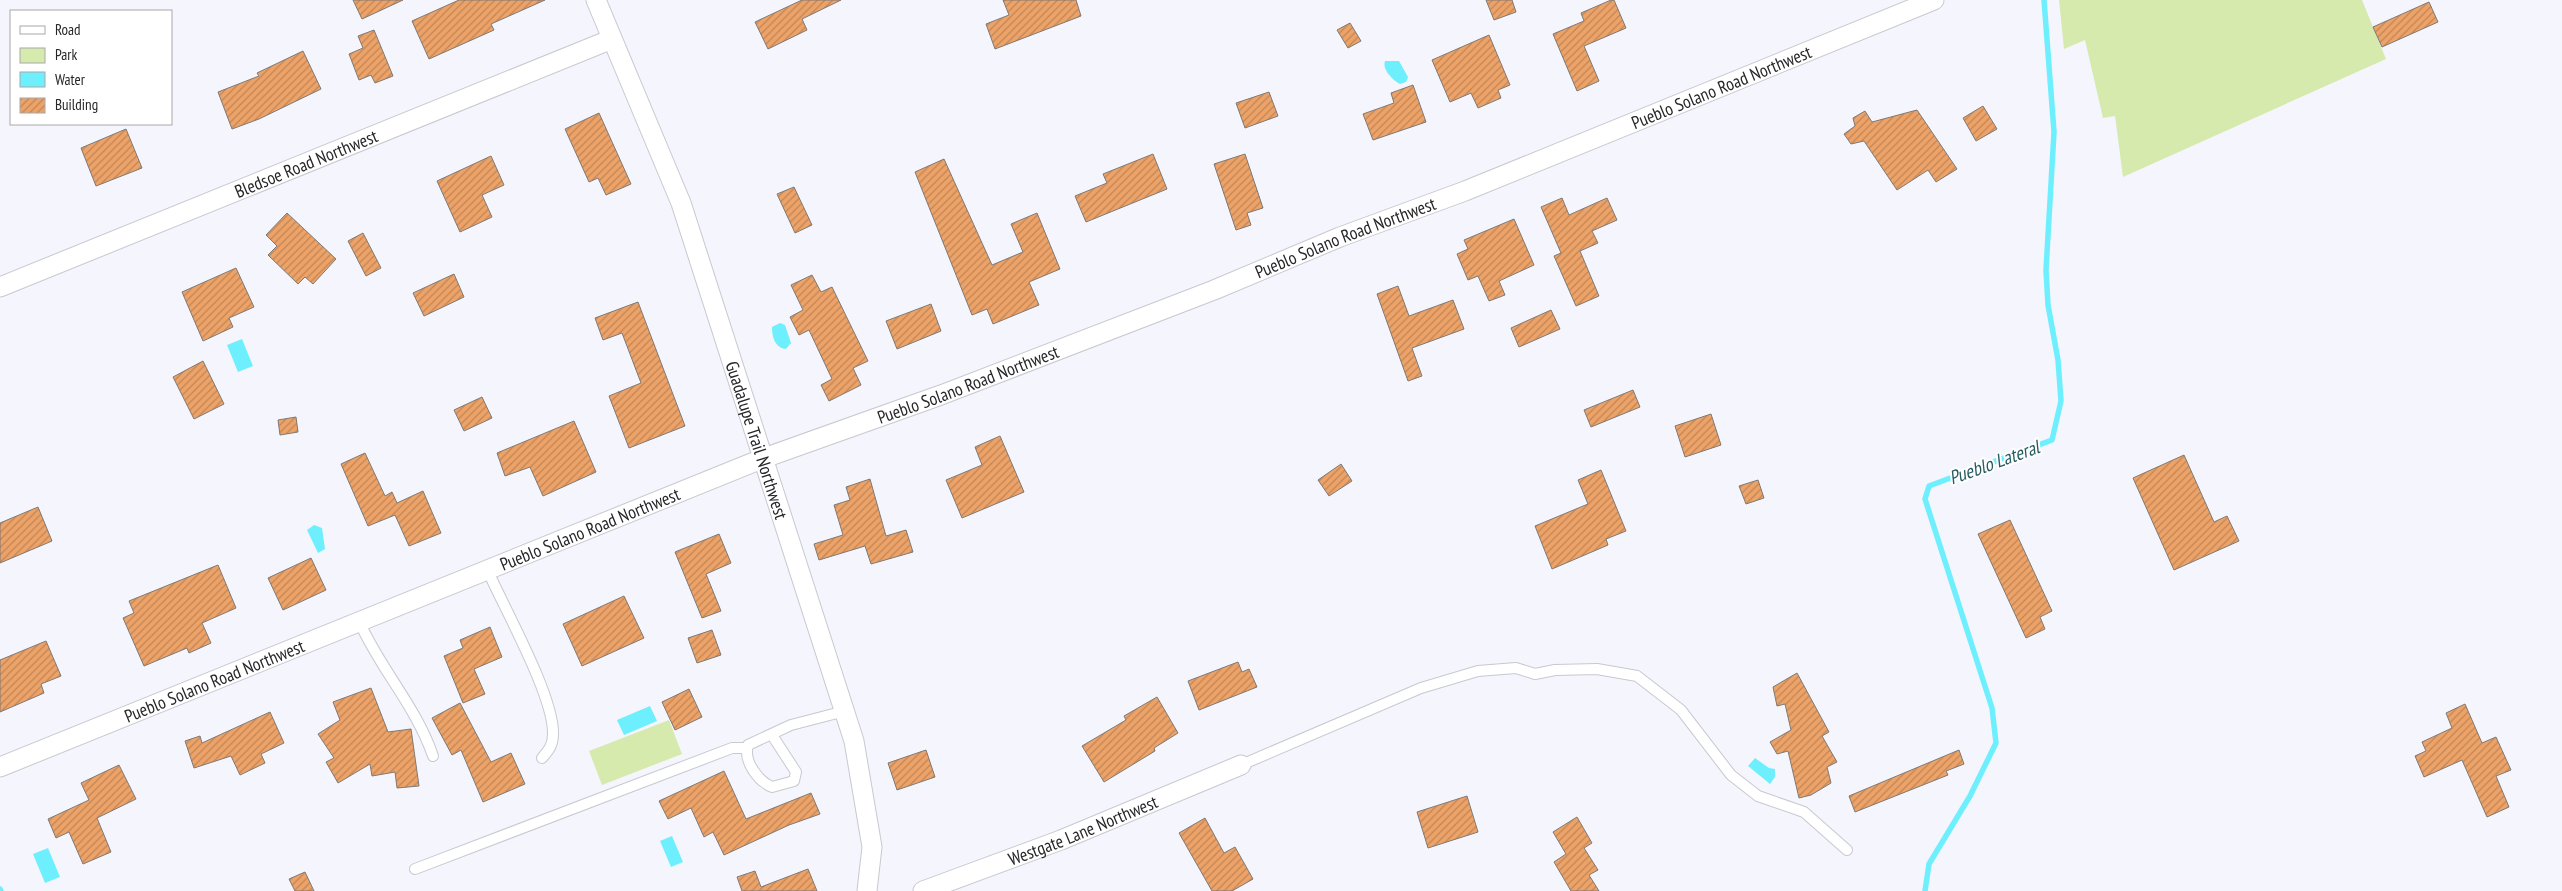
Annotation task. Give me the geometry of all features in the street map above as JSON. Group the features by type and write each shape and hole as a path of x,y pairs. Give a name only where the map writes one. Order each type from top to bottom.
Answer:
{"street":[{"name":"Guadalupe Trail Northwest","path":"596,0 681,203 845,711 854,741 872,847 866,891"},
{"name":"Pueblo Solano Road Northwest","path":"0,767 764,458 941,395 1214,290 1340,237 1464,191 1934,0"},
{"name":"Bledsoe Road Northwest","path":"0,287 612,40"},
{"name":"Westgate Lane Northwest","path":"924,891 1061,840 1241,765"}],"lane":[{"path":"487,570 535,673 550,712 553,736 551,748 542,758"},
{"path":"359,622 374,653 398,686 424,730 433,756"},
{"path":"1241,765 1420,688 1478,671 1516,668 1535,674 1555,670 1597,669 1637,676 1682,710 1731,775 1758,796 1804,812 1847,850"},
{"path":"415,869 707,757 732,748 747,748 748,745 791,725 845,711"},
{"path":"747,748 749,760 764,784 772,787 794,781 796,772 772,735"}],"green space":[{"path":"2059,0 2362,0 2386,59 2123,177 2115,116 2103,118 2085,40 2064,49"},
{"path":"669,720 682,754 602,785 589,751"}],"water":[{"path":"1385,61 1399,61 1408,77 1406,82 1400,84 1391,77 1386,71"},
{"path":"780,323 785,325 791,343 786,349 779,347 773,335 772,327"},
{"path":"242,339 253,366 238,372 227,345"},
{"path":"314,525 322,528 325,549 318,553 307,530"},
{"path":"650,706 657,721 624,735 617,720"},
{"path":"1755,758 1769,768 1775,769 1775,777 1770,784 1748,766"},
{"path":"672,836 683,862 671,867 660,841"},
{"path":"48,848 60,877 45,883 33,854"}],"building":[{"path":"353,0 403,0 362,19"},
{"path":"459,0 545,0 491,24 494,30 429,59 412,21"},
{"path":"802,0 841,0 802,19 807,30 768,49 755,22"},
{"path":"1003,0 1076,0 1081,16 995,49 986,24 1009,15"},
{"path":"1486,0 1512,0 1516,12 1494,20"},
{"path":"1614,0 1626,28 1584,46 1599,81 1577,91 1553,34 1584,21 1581,13"},
{"path":"2429,2 2438,22 2382,47 2373,27"},
{"path":"1350,23 1361,41 1348,48 1337,30"},
{"path":"374,30 393,76 375,83 371,75 359,80 349,54 363,48 358,36"},
{"path":"1489,35 1510,85 1498,90 1501,98 1478,108 1471,93 1450,102 1432,60"},
{"path":"303,51 321,89 259,119 232,129 218,92 259,76 257,73"},
{"path":"1413,85 1426,122 1373,140 1363,114 1394,103 1391,93"},
{"path":"1269,92 1278,116 1245,128 1236,103"},
{"path":"1983,106 1997,129 1976,141 1963,118"},
{"path":"1917,110 1957,169 1936,182 1928,170 1897,190 1864,141 1851,144 1844,134 1855,126 1853,118 1865,111 1872,122"},
{"path":"599,113 631,184 606,195 598,178 589,182 565,129"},
{"path":"126,129 142,168 96,186 81,148"},
{"path":"1153,154 1167,189 1086,222 1075,196 1107,183 1103,174"},
{"path":"1245,154 1263,208 1247,213 1251,225 1236,230 1214,164"},
{"path":"491,156 504,185 482,195 492,217 460,232 437,181"},
{"path":"944,159 992,265 1023,252 1011,224 1037,213 1060,269 1029,282 1039,305 993,324 987,309 972,315 915,172"},
{"path":"794,187 812,225 795,233 777,194"},
{"path":"1562,198 1569,215 1607,198 1617,220 1592,231 1598,243 1580,251 1599,296 1576,306 1554,256 1561,253 1541,207"},
{"path":"287,213 336,259 313,284 305,277 298,284 268,255 277,246 266,235"},
{"path":"1514,219 1534,265 1499,281 1505,295 1489,301 1478,276 1468,280 1457,254 1468,249 1464,240"},
{"path":"363,233 381,268 366,276 348,241"},
{"path":"236,268 254,307 229,318 233,327 203,341 182,292"},
{"path":"454,274 464,297 424,316 413,293"},
{"path":"812,275 821,292 832,287 868,361 853,368 861,385 829,401 821,385 832,379 809,330 799,335 790,317 803,310 791,285"},
{"path":"1398,286 1409,316 1453,300 1464,329 1412,348 1422,376 1408,381 1377,294"},
{"path":"638,302 685,426 629,448 609,396 641,383 622,333 603,340 595,318"},
{"path":"931,304 941,331 897,349 886,321"},
{"path":"1551,310 1560,329 1519,347 1511,328"},
{"path":"203,361 224,404 194,419 173,377"},
{"path":"1633,390 1640,407 1591,427 1584,410"},
{"path":"482,397 492,418 464,431 454,410"},
{"path":"1711,414 1721,445 1685,457 1675,426"},
{"path":"296,417 298,432 280,435 278,420"},
{"path":"574,421 596,472 543,496 530,467 505,476 497,453"},
{"path":"1000,436 1024,492 962,518 946,480 982,465 975,447"},
{"path":"365,453 385,496 392,492 397,503 423,491 441,533 409,546 395,515 368,526 341,464"},
{"path":"2184,455 2214,522 2227,516 2239,541 2174,570 2133,478"},
{"path":"1341,464 1352,481 1329,496 1318,480"},
{"path":"1601,470 1626,531 1606,539 1608,545 1552,569 1535,526 1588,504 1578,480"},
{"path":"870,479 886,536 906,530 913,552 871,564 865,546 819,560 814,544 843,535 834,505 850,500 846,487"},
{"path":"1758,480 1764,498 1746,504 1739,486"},
{"path":"38,507 52,541 0,563 0,523"},
{"path":"2010,520 2052,611 2040,617 2045,629 2026,638 1978,534"},
{"path":"719,534 731,563 706,574 721,611 702,618 675,552"},
{"path":"311,558 326,590 283,610 268,578"},
{"path":"218,565 236,608 202,623 211,643 189,653 187,648 144,666 123,618 134,613 129,601"},
{"path":"624,596 644,638 582,666 563,624"},
{"path":"490,627 502,657 474,669 485,694 463,703 444,656 463,648 460,640"},
{"path":"712,630 721,655 697,663 688,638"},
{"path":"46,641 61,676 41,684 44,693 0,712 0,660"},
{"path":"1238,662 1242,672 1249,669 1257,687 1199,710 1188,681"},
{"path":"1797,673 1829,732 1822,736 1837,762 1827,767 1831,783 1811,795 1799,798 1788,751 1777,754 1770,742 1791,730 1785,704 1777,706 1773,687"},
{"path":"371,688 388,732 411,729 419,786 397,788 395,772 372,776 370,764 338,783 326,762 334,758 318,734 340,720 333,702"},
{"path":"689,689 702,717 675,730 662,702"},
{"path":"1157,697 1178,733 1154,748 1155,751 1104,782 1082,746 1126,720 1124,716"},
{"path":"460,703 491,762 511,753 525,784 483,802 461,750 452,755 432,718"},
{"path":"2465,704 2482,743 2496,737 2511,770 2496,776 2509,807 2487,817 2462,760 2424,777 2415,756 2426,751 2422,742 2452,728 2446,713"},
{"path":"270,712 284,743 261,754 265,763 240,775 231,756 194,768 185,741 200,736 202,743"},
{"path":"926,750 935,777 897,790 888,763"},
{"path":"1959,750 1964,764 1946,771 1948,775 1855,812 1849,796"},
{"path":"119,765 136,799 97,818 111,852 83,864 69,832 56,838 48,819 89,800 81,783"},
{"path":"724,771 746,819 811,793 820,814 789,825 724,855 713,832 704,837 691,808 668,819 659,801"},
{"path":"1467,796 1478,832 1428,848 1417,812"},
{"path":"1577,817 1592,843 1584,848 1598,870 1589,875 1599,891 1571,891 1554,862 1566,854 1553,832"},
{"path":"1205,818 1224,853 1235,847 1253,879 1232,891 1212,891 1179,833"},
{"path":"808,869 817,891 742,891 737,877 755,871 761,887"},
{"path":"305,872 314,891 295,891 289,879"}],"waterway":[{"name":"Pueblo Lateral","path":"1925,891 1929,864 1970,796 1996,743 1992,708 1925,499 1929,486 2052,440 2061,401 2058,360 2048,305 2046,270 2054,132 2044,0"}]}
